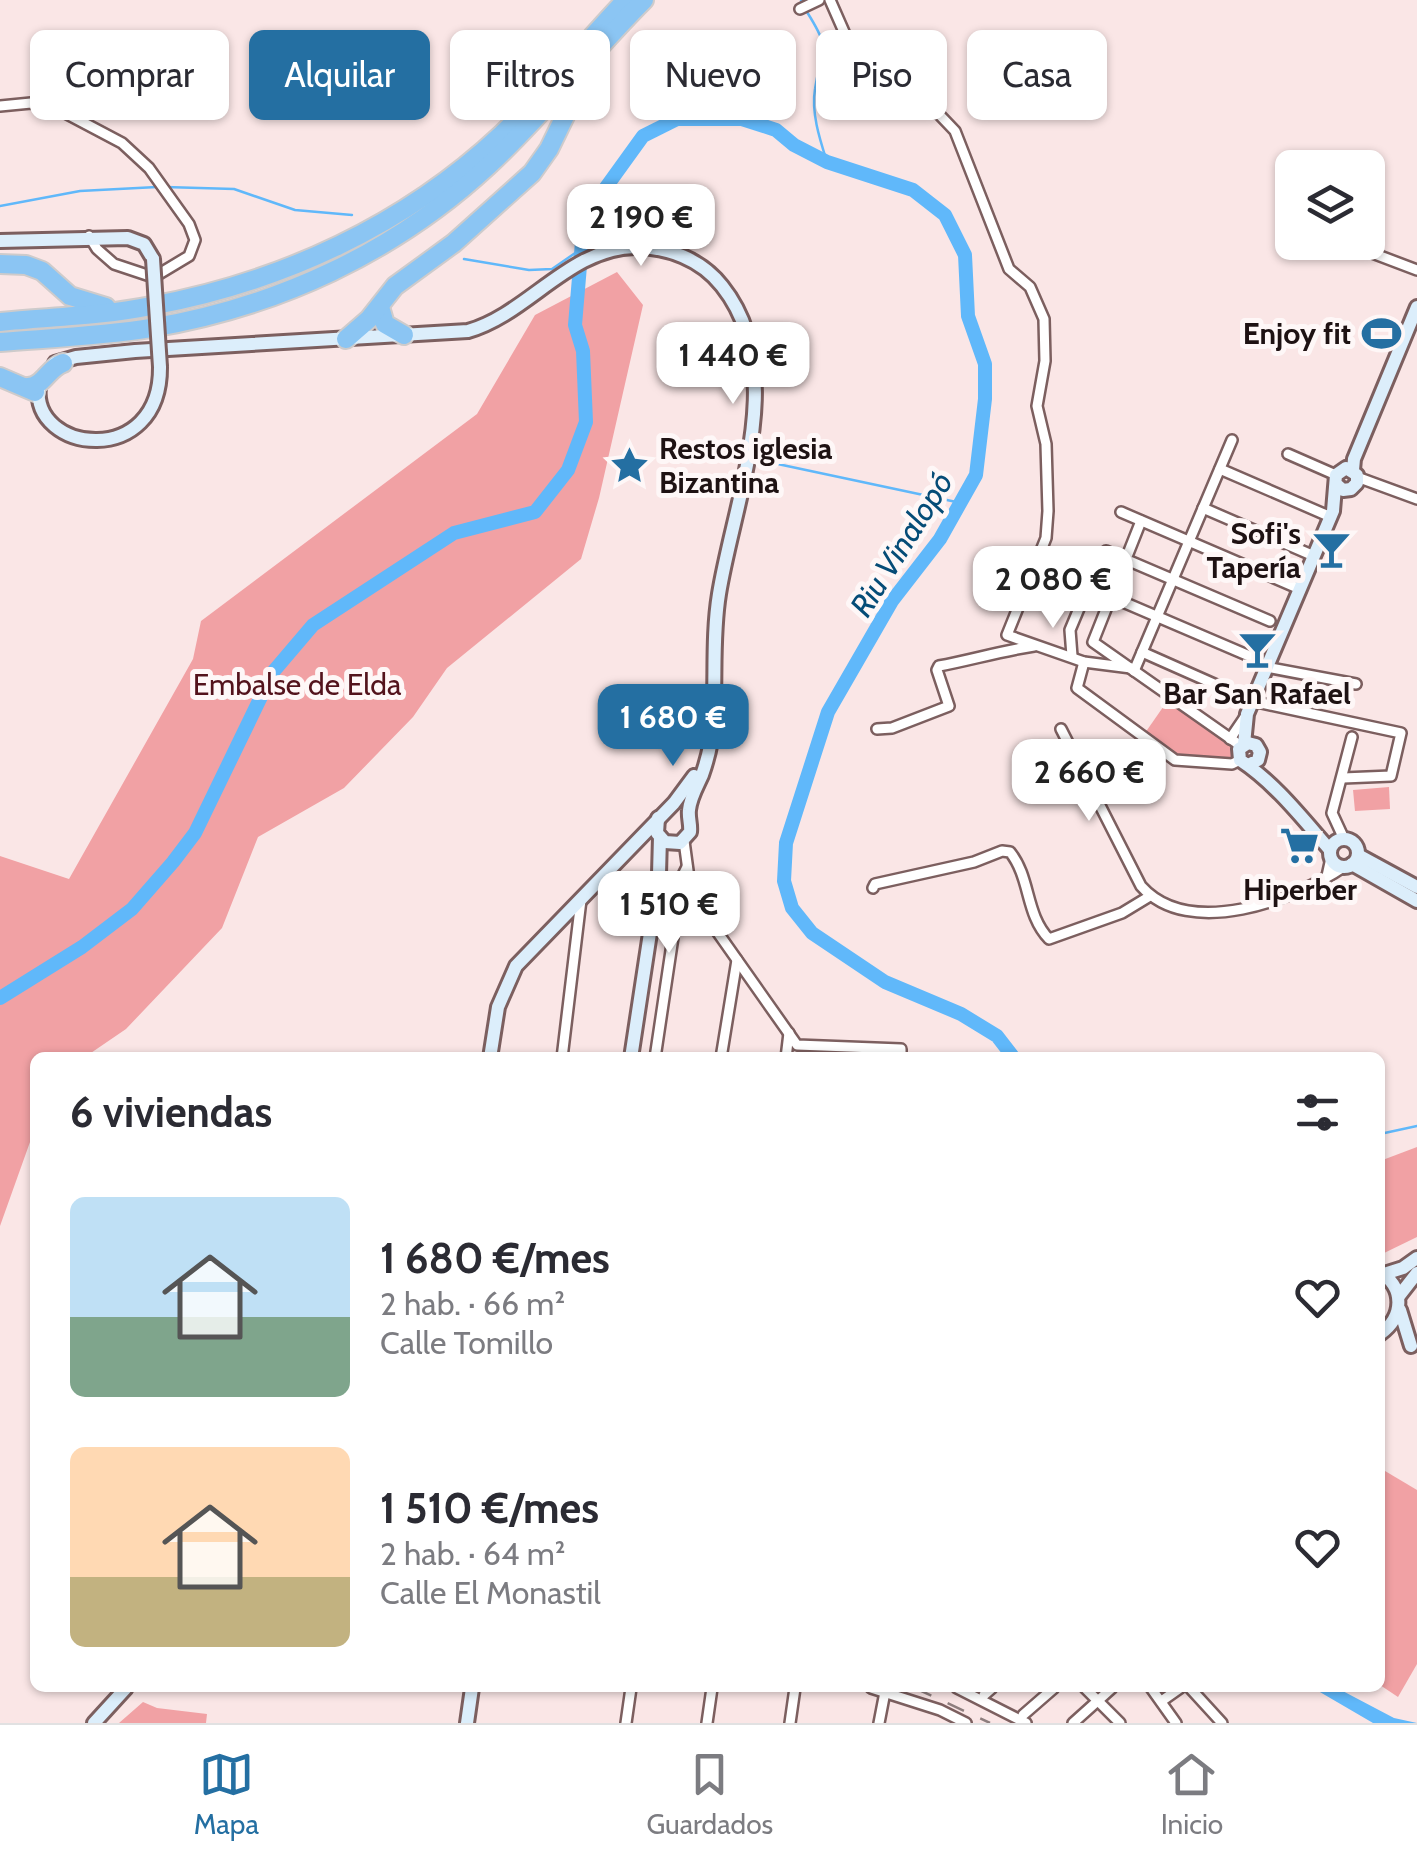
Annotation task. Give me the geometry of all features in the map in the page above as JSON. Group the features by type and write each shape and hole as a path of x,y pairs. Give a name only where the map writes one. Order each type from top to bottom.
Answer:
{"highway":[{"path":"0,322 121,310 214,293 329,251 399,213 502,134 626,0"},
{"path":"610,37 644,0"},
{"path":"0,342 147,329 207,317 287,292 340,268 416,224 484,169 534,120"},
{"path":"346,339 358,331 395,286 454,243 532,173 550,148 562,120"},
{"path":"0,264 26,265 42,271 70,296 121,310"},
{"path":"380,307 385,324 404,335"},
{"path":"0,377 35,389 50,369 67,360"}],"main road":[{"path":"0,241 89,236 138,240 152,259 159,392 144,420 128,433 109,440 75,436 44,415 35,389"},
{"path":"56,425 46,397 52,376 67,360 468,330 485,326 595,255 640,247 675,253 698,263 728,294 750,349 753,429 718,596 713,722 688,817 691,827 668,839 634,844"},
{"path":"1417,307 1332,514 1246,708 1245,751 1265,778 1352,862 1417,900"},
{"path":"491,1052 507,979 524,954 663,814 693,779 708,752"},
{"path":"663,814 677,809 688,817"},
{"path":"634,1052 659,874 668,839 663,814"},
{"path":"1336,847 1354,844 1352,862"},
{"path":"1352,862 1417,887"},
{"path":"1385,1272 1403,1268 1417,1258"},
{"path":"1385,1329 1396,1318 1399,1302 1417,1273"},
{"path":"1385,1278 1399,1302 1414,1348"},
{"path":"1385,1335 1414,1348"},
{"path":"94,1723 122,1692"},
{"path":"467,1723 471,1692"},
{"path":"475,1723 479,1692"}],"street":[{"path":"800,9 819,0"},
{"path":"830,0 862,75 880,89 914,98 934,109 954,131 1009,269 1030,287 1044,320 1045,361 1036,406 1046,444 1046,538 1007,635 1084,662 1133,670"},
{"path":"0,106 52,106 122,142 149,168 189,224 194,240 188,256 159,274 147,276 114,264 96,249 89,236"},
{"path":"1385,257 1416,269"},
{"path":"1133,670 1232,440"},
{"path":"1288,454 1417,499"},
{"path":"1220,468 1332,514"},
{"path":"1204,508 1314,556"},
{"path":"1121,512 1300,589"},
{"path":"1142,521 1094,642 1245,751"},
{"path":"1106,551 1270,621"},
{"path":"1072,656 1070,630 1088,587 1254,658"},
{"path":"876,729 892,728 949,706 936,670 940,666 1034,646"},
{"path":"1142,652 1246,708 1401,733 1391,776 1344,778"},
{"path":"1084,662 1077,688 1175,760 1232,764 1245,751 1246,708"},
{"path":"1266,667 1356,684"},
{"path":"1061,729 1125,860 1150,896 1171,908 1193,914 1280,899 1352,862"},
{"path":"1328,876 1336,847 1332,813 1352,737"},
{"path":"668,839 687,867 692,889 704,912 797,1044 889,1052"},
{"path":"873,888 875,884 1010,852 1023,874 1026,899 1049,940 1122,913 1150,896"},
{"path":"656,1052 674,923 687,867"},
{"path":"563,1052 580,897"},
{"path":"674,923 680,914 704,912"},
{"path":"722,1052 737,960"},
{"path":"787,1052 789,1033"},
{"path":"626,1723 631,1692"},
{"path":"708,1723 712,1692"},
{"path":"790,1723 794,1692"},
{"path":"880,1723 885,1692 966,1723"},
{"path":"965,1692 1024,1719 1050,1692"},
{"path":"1089,1692 1120,1723"},
{"path":"1073,1723 1108,1692"},
{"path":"1155,1692 1176,1723"},
{"path":"1162,1700 1174,1692"},
{"path":"1194,1692 1222,1723"}],"green space":[{"name":"Embalse de Elda","path":"617,272 643,305 599,498 581,559 447,668 413,717 344,788 258,837 222,928 126,1029 92,1052 30,1052 30,1142 0,1226 0,856 69,879 193,659 201,621 477,414 535,315"},
{"path":"1168,700 1235,747 1235,758 1229,761 1178,755 1145,733"},
{"path":"1389,787 1390,809 1355,811 1353,790"},
{"path":"1417,1147 1417,1237 1385,1253 1385,1159"},
{"path":"1385,1471 1417,1490 1417,1664 1398,1697 1385,1688"},
{"path":"143,1702 157,1708 207,1714 206,1723 119,1723"}],"water":[{"path":"1320,1692 1345,1692 1394,1718 1417,1723 1373,1723"}],"waterway":[{"path":"807,12 823,44 814,107 827,162"},
{"name":"Riu Vinalopó","path":"0,998 82,947 132,909 173,862 195,833 273,672 313,625 454,533 535,512 568,470 586,422 583,351 575,325 582,242 599,197 643,136 677,119 742,119 776,130 794,145 827,162 913,190 945,215 965,255 968,316 985,364 976,475 940,539 892,601 828,712 786,843 784,881 792,908 812,933 885,982 961,1014 997,1036 1009,1052"},
{"path":"0,206 80,191 157,187"},
{"path":"165,187 234,189 295,210 352,215"},
{"path":"464,259 529,270 552,269 581,249"},
{"path":"773,463 961,503"},
{"path":"1385,1133 1417,1126"}],"railway":[{"path":"924,1692 990,1723"}],"place":[{"name":"Enjoy fit","path":"1381,333"},
{"name":"Restos iglesia Bizantina","path":"629,465"},
{"name":"Sofi's Tapería","path":"1331,550"},
{"name":"Bar San Rafael","path":"1257,649"},
{"name":"Hiperber","path":"1300,845"}]}
